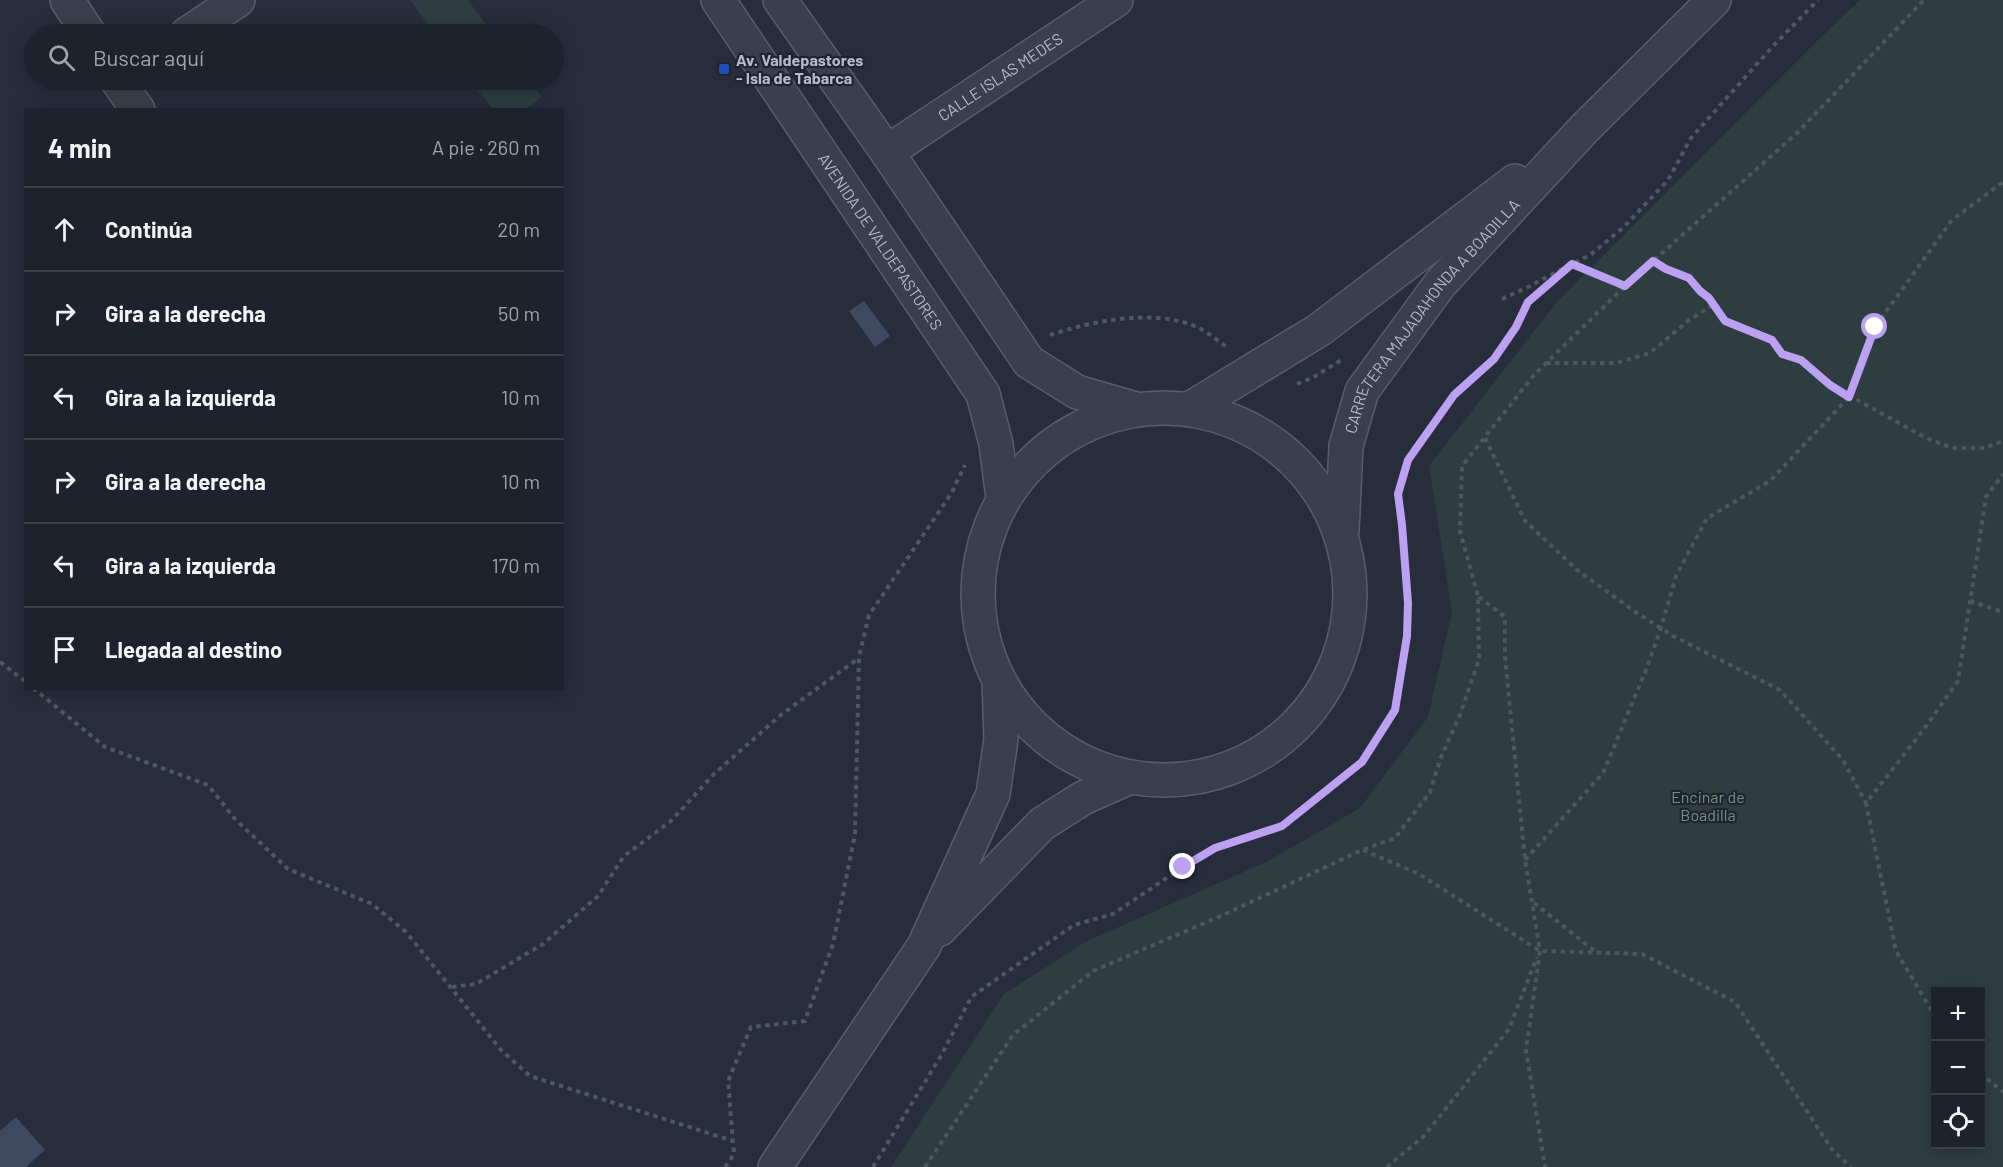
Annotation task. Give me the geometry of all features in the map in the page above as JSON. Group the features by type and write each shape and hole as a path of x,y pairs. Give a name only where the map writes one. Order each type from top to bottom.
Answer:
{"street":[{"path":"67,0 83,24"},
{"path":"202,24 238,0"},
{"name":"AVENIDA DE VALDEPASTORES","path":"718,0 983,394 996,444 1003,498"},
{"path":"780,0 1029,362 1077,392 1136,409"},
{"name":"CALLE ISLAS MEDES","path":"887,153 1116,0"},
{"name":"CARRETERA MAJADAHONDA A BOADILLA","path":"1342,532 1346,446 1362,391 1440,284 1584,129 1714,0"},
{"path":"125,90 137,108"},
{"name":"CARRETERA MAJADAHONDA A BOADILLA","path":"1191,408 1319,330 1584,129"},
{"path":"1191,408 1240,423 1284,449 1319,487 1342,532 1352,587 1346,643 1323,694 1287,737 1239,766 1185,780 1128,778 1076,759 1032,727 999,682 981,637 976,590 984,542 1003,498 1038,456 1083,425 1136,409 1191,408"},
{"path":"775,1167 924,946 993,794 1001,739 999,682"},
{"path":"924,946 1042,824 1083,798 1128,778"}],"path":[{"path":"1502,299 1590,255 1624,226 1668,180 1691,138 1773,46 1818,0"},
{"path":"925,1167 1013,1035 1094,972 1395,837 1430,792 1479,659 1478,596 1460,531 1462,466 1533,375 1625,286 1797,133 1924,0"},
{"path":"1525,860 1603,773 1646,670 1676,576 1707,518 1770,481 1849,397 1875,327 1952,220 2003,183"},
{"path":"1653,261 1689,278 1709,298 1725,321 1772,340 1782,354 1801,360 1830,385 1926,438 1952,448 1984,448 2003,441"},
{"path":"1572,264 1625,286"},
{"path":"873,1167 942,1054 971,997 1074,925 1113,914 1215,848 1282,826 1362,762 1395,710 1407,636 1407,580 1398,494 1408,460 1454,395 1494,359 1516,327 1528,302 1572,264"},
{"path":"1546,363 1616,363 1650,353 1689,320 1713,305"},
{"path":"1485,438 1526,521 1577,570 1661,628 1780,690 1844,760 1866,803 1896,951 1931,1011"},
{"path":"725,1167 734,1154 728,1081 751,1027 805,1021 833,944 855,834 859,657 869,615 951,495 968,456"},
{"path":"1866,803 1958,681 1986,497 2003,474"},
{"path":"1478,596 1505,617 1505,657 1525,860 1540,951 1526,1050 1545,1167"},
{"path":"1970,601 2003,612"},
{"path":"452,987 476,984 543,944 598,896 624,856 671,821 723,766 782,714 859,657"},
{"path":"0,662 24,680"},
{"path":"35,690 105,747 208,785 235,819 288,868 372,904 406,932 501,1050 530,1076 733,1141"},
{"path":"1362,850 1419,874 1540,951 1642,954 1736,1002 1833,1151 1851,1167"},
{"path":"1533,903 1597,952"},
{"path":"1387,1167 1424,1136 1509,1029 1540,951"},
{"path":"1985,1077 2003,1092"}],"green space":[{"path":"410,0 468,0 486,24 428,24"},
{"name":"Encinar de Boadilla","path":"1860,0 2003,0 2003,1167 891,1167 1004,994 1087,941 1266,862 1360,808 1428,717 1452,612 1429,466 1556,303"},
{"path":"477,90 536,90 542,97 527,108 492,108"}],"water":[{"path":"864,301 890,336 875,347 849,311"},
{"path":"16,1117 45,1150 26,1167 0,1167 0,1131"}],"place":[{"name":"Av. Valdepastores - Isla de Tabarca","path":"724,69"}],"route":[{"path":"1183,867 1215,848 1282,826 1362,762 1395,710 1407,636 1408,603 1398,494 1408,460 1454,395 1494,359 1516,327 1528,302 1572,264 1625,286 1653,261 1689,278 1709,298 1725,321 1772,340 1782,354 1801,360 1830,385 1849,397 1875,327"}]}
